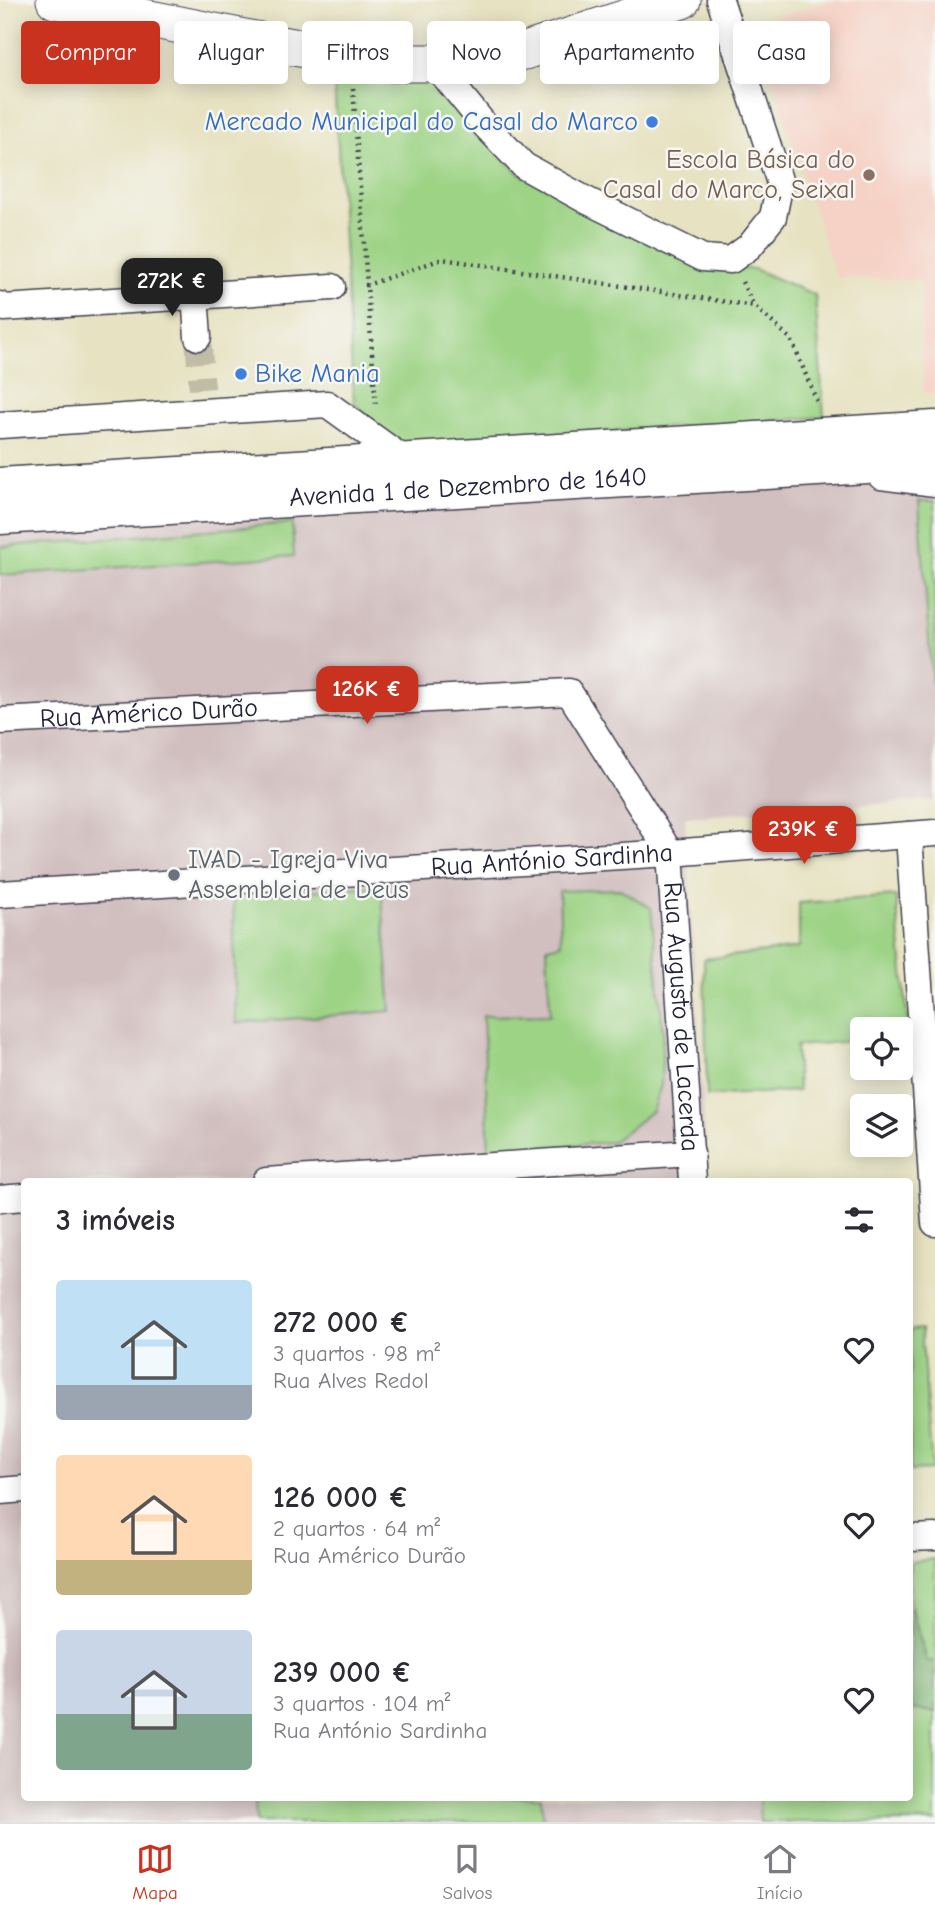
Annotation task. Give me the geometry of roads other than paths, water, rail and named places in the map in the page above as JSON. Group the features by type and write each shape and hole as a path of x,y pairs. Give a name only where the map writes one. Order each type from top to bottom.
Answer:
{"main road":[{"path":"55,0 275,44 392,62 427,63"},
{"path":"526,51 682,0"},
{"name":"Avenida 1 de Dezembro de 1640","path":"0,515 822,452 935,430"},
{"name":"Avenida 1 de Dezembro de 1640","path":"0,487 409,463 822,452 935,460"}],"street":[{"path":"451,84 524,166 703,258 731,260 750,246 773,217 780,183 720,0"},
{"path":"0,305 4,308 332,287"},
{"path":"195,295 198,337"},
{"name":"Avenida 1 de Dezembro de 1640","path":"0,425 203,401 327,404 409,463"},
{"path":"822,452 935,483"},
{"name":"Rua Américo Durão","path":"0,721 569,692 670,853"},
{"path":"922,834 935,1223"},
{"name":"Rua António Sardinha","path":"0,894 670,853 922,834"},
{"name":"Rua Augusto de Lacerda","path":"670,853 692,1178"},
{"path":"312,1178 691,1153"},
{"path":"0,1199 21,1197"},
{"path":"0,1491 21,1489"},
{"path":"913,1538 935,1537"}],"tunnel":[{"path":"198,337 202,389"}],"place":[{"name":"Mercado Municipal do Casal do Marco","path":"652,122"},
{"name":"Escola Básica do Casal do Marco, Seixal","path":"869,175"},
{"name":"Bike Mania","path":"241,374"},
{"name":"IVAD - Igreja Viva Assembleia de Deus","path":"174,875"}]}
